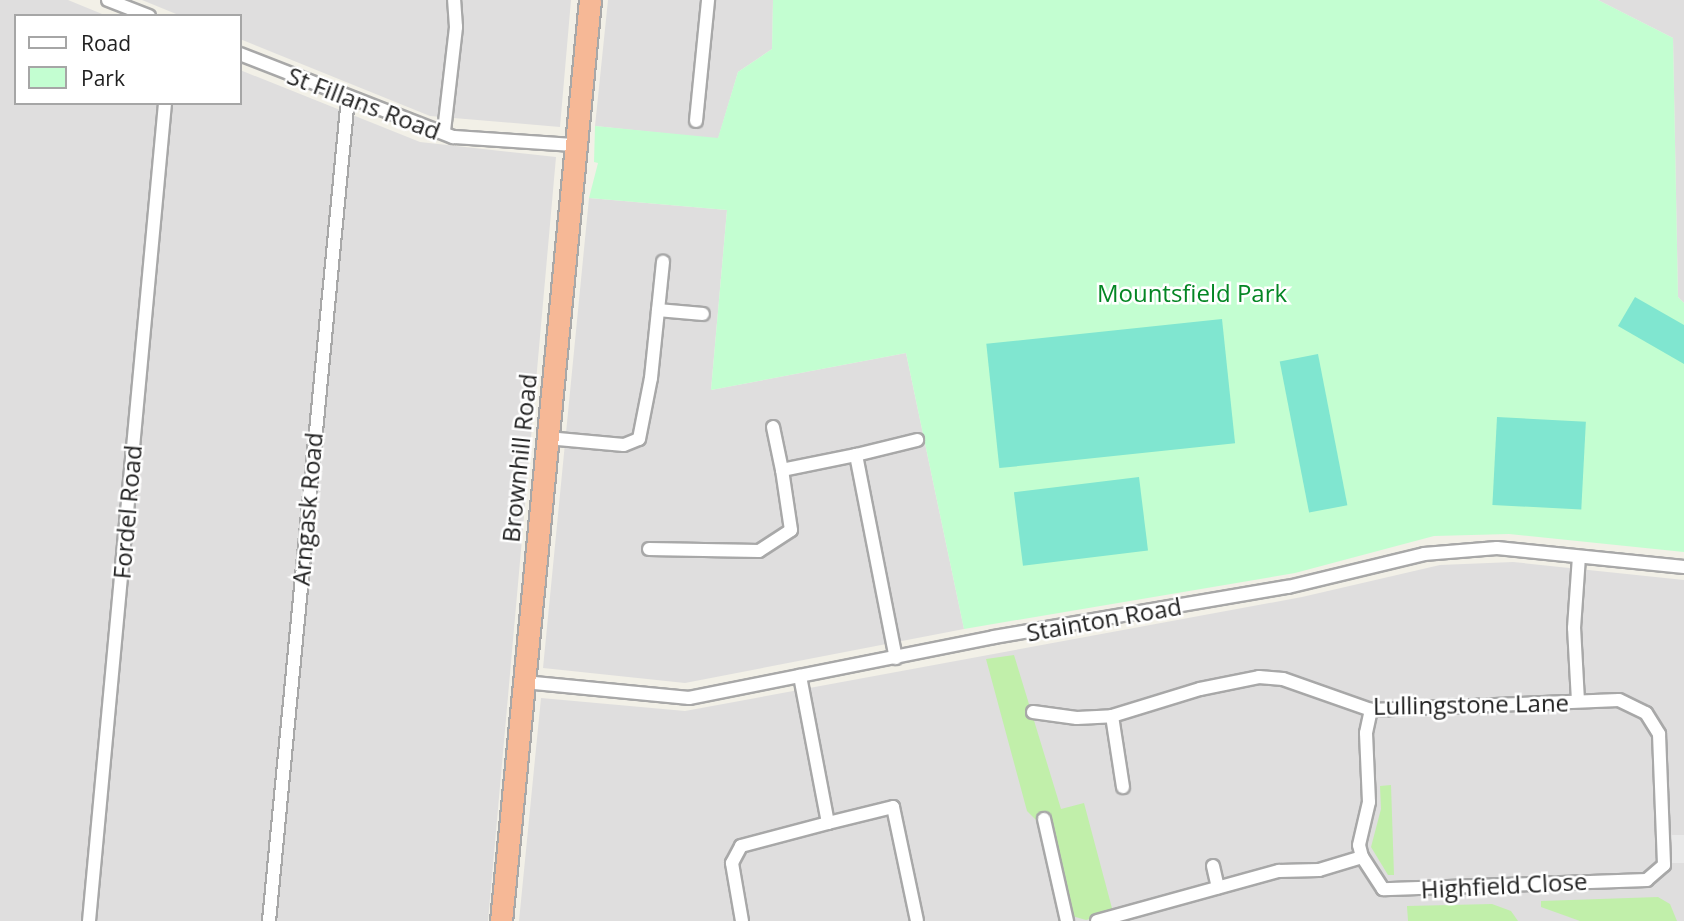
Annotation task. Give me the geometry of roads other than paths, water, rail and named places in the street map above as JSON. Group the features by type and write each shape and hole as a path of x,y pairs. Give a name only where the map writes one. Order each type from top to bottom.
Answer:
{"highway":[{"name":"Brownhill Road","path":"501,921 590,0"}],"street":[{"path":"108,0 144,14"},
{"path":"444,131 456,27 454,0"},
{"path":"696,121 708,0"},
{"name":"St Fillans Road","path":"242,55 414,124 444,131 453,137 575,145"},
{"name":"Arngask Road","path":"269,921 348,98"},
{"name":"Fordel Road","path":"89,921 165,105"},
{"path":"547,438 624,445 639,439 663,262"},
{"path":"658,310 703,314"},
{"path":"649,549 749,553 791,530 773,427"},
{"path":"782,470 917,440"},
{"path":"856,455 896,657"},
{"name":"Stainton Road","path":"524,682 689,698 896,657 1288,587 1424,554 1497,548 1684,567"},
{"path":"1578,701 1573,628 1579,557"},
{"path":"800,676 828,823"},
{"name":"Lullingstone Lane","path":"1033,712 1077,718 1112,716 1242,679 1283,679 1371,710 1578,701 1628,702 1654,724"},
{"path":"1097,921 1279,871 1319,870 1362,857 1371,710"},
{"path":"1112,716 1123,787"},
{"name":"Highfield Close","path":"1362,857 1383,889 1653,878 1664,865 1665,853 1661,748 1654,724"},
{"path":"742,921 732,863 741,846 893,807 917,921"},
{"path":"1044,819 1067,921"},
{"path":"1213,866 1218,887"}],"park label":[{"name":"Mountsfield Park","path":"1192,293"}]}
